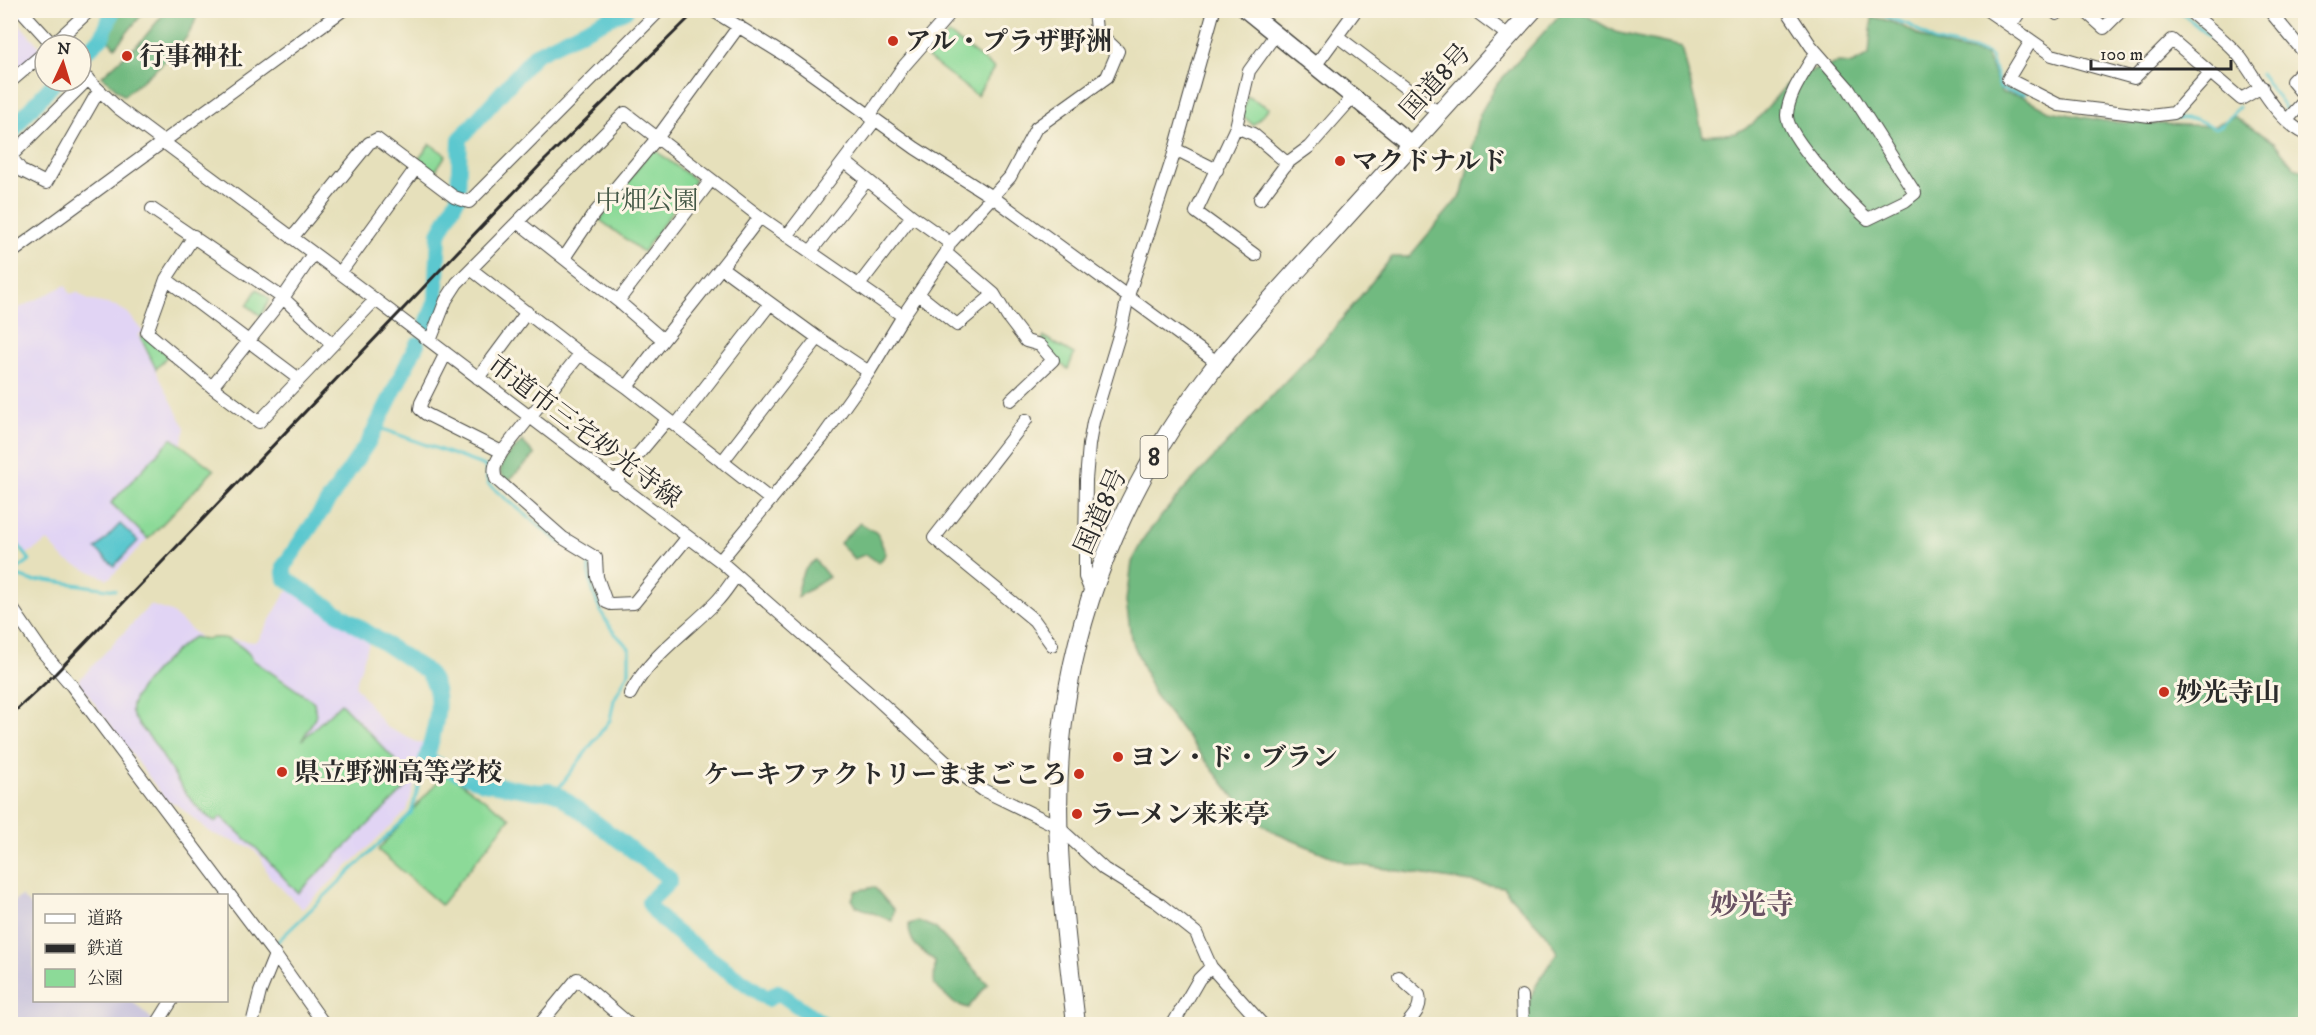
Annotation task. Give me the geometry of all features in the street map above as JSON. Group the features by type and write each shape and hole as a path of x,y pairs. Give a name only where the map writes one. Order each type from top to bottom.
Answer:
{"highway":[{"name":"国道8号","path":"1076,1024 1061,889 1057,826 1057,797 1065,707 1073,664 1092,594 1128,504 1144,472 1218,363 1533,10"}],"main road":[{"path":"1246,10 1412,144"}],"street":[{"path":"21,10 42,33"},
{"path":"66,33 90,10"},
{"path":"10,254 344,10"},
{"path":"292,238 369,143 377,140 457,199 469,202 660,10"},
{"path":"712,10 990,197 1218,363"},
{"path":"787,236 844,161 903,67 953,10"},
{"path":"720,561 822,438 869,372 948,248 990,197 1010,177 1035,128 1107,77 1118,51 1096,30 1094,10"},
{"path":"1092,594 1084,577 1089,445 1093,422 1121,329 1128,296 1175,149 1214,10"},
{"path":"1315,66 1356,10"},
{"path":"1474,10 1509,36"},
{"path":"1787,10 1816,52 1848,88 1915,193 1905,201 1868,219 1796,139 1786,117 1790,99 1816,52"},
{"path":"1987,10 2052,55 2134,78 2172,40 2241,99 2262,87"},
{"path":"2010,26 2020,10"},
{"path":"2052,10 2057,14 2060,10"},
{"path":"2084,10 2104,28 2122,10"},
{"path":"2269,10 2306,55"},
{"path":"2192,12 2238,54 2287,120 2306,134"},
{"path":"564,258 593,215 658,137 739,26"},
{"path":"1255,255 1196,212 1236,128 1249,71 1275,35"},
{"path":"1337,36 1440,114"},
{"path":"2031,41 2008,80 2059,105 2150,116 2174,112 2211,73"},
{"path":"10,82 33,62"},
{"path":"2287,120 2306,98 2292,81 2306,67"},
{"name":"市道市三宅妙光寺線","path":"93,84 118,108 720,561 950,766 983,790 1057,826 1104,868 1158,903 1196,933 1211,967 1262,1024"},
{"path":"69,93 11,157 22,171 46,183 95,97"},
{"path":"1260,199 1287,164 1309,147 1353,97"},
{"path":"430,341 446,300 457,283 625,113 760,217 903,316"},
{"path":"1236,128 1253,134 1287,164"},
{"path":"1175,149 1217,170"},
{"path":"844,161 948,248 994,294 1026,341 1040,345 1053,360 1011,400"},
{"path":"340,273 416,168"},
{"path":"618,301 711,180"},
{"path":"811,251 867,180"},
{"path":"152,209 283,298 332,344"},
{"path":"859,285 912,216"},
{"path":"627,387 760,217"},
{"path":"518,222 663,339"},
{"path":"194,236 166,279 147,332 212,387 259,422 375,300"},
{"path":"212,387 283,298 313,254"},
{"path":"722,268 869,372"},
{"path":"472,270 771,500"},
{"path":"166,279 299,379"},
{"path":"918,294 957,325 994,294"},
{"path":"614,483 672,422 770,304"},
{"path":"478,378 527,312"},
{"path":"723,462 818,338"},
{"path":"446,353 420,409 502,453"},
{"path":"580,354 502,453 495,464 496,479 563,538 596,558 597,577 606,602 611,604 634,603 687,538"},
{"path":"1026,420 934,538 1034,620 1052,645"},
{"path":"630,693 650,663 717,601 736,576"},
{"path":"10,605 41,650 72,686 275,955 324,1024"},
{"path":"252,1024 260,992 275,955"},
{"path":"1173,1024 1199,979 1211,967"},
{"path":"1399,977 1419,995 1420,999 1419,1008 1407,1024"},
{"path":"540,1024 577,980 628,1024"},
{"path":"1522,996 1523,1024"},
{"path":"157,1024 171,1002"}],"shaded area":[{"path":"10,14 33,39 33,57 15,73 11,68"},
{"path":"66,285 70,294 77,292 88,300 116,306 128,313 143,332 138,335 185,428 181,445 214,470 107,579 65,560 48,541 27,554 11,532 11,312"},
{"name":"県立野洲高等学校","path":"293,590 370,640 355,686 386,727 426,744 407,811 302,909 268,875 261,857 251,848 211,833 176,804 166,800 78,681 150,605 171,612 204,641 223,638 254,642 259,639 286,592"},
{"path":"21,896 33,908 33,1002 133,1002 155,1022 153,1024 11,1024 10,905"}],"green space":[{"path":"114,11 145,11 115,47 105,36"},
{"path":"166,11 197,11 188,35 179,46 124,96 102,76 142,40"},
{"path":"1563,11 1579,11 1615,32 1682,47 1703,136 1736,133 1754,123 1793,77 1837,63 1852,64 1869,55 1872,17 1896,23 1943,46 1986,55 2002,93 2022,96 2049,111 2111,122 2214,126 2234,116 2274,142 2294,167 2305,170 2305,1024 1526,1024 1531,996 1557,953 1546,935 1503,887 1347,863 1275,833 1247,814 1154,694 1131,638 1126,601 1131,562 1145,536 1183,490 1330,334 1392,257 1409,257 1462,194 1480,114 1497,84"},
{"path":"949,34 994,68 977,96 928,58"},
{"path":"1247,96 1269,108 1253,125 1242,115"},
{"path":"430,144 446,155 434,173 417,161"},
{"name":"中畑公園","path":"652,148 695,180 643,252 600,220"},
{"path":"257,289 270,299 261,316 247,305"},
{"path":"143,335 168,355 156,369 141,338"},
{"path":"1044,337 1074,354 1068,369 1057,361 1041,342"},
{"path":"172,438 214,470 148,539 111,503"},
{"path":"522,441 535,455 507,482 500,472 504,460"},
{"path":"860,523 877,533 886,554 879,563 866,554 854,559 840,543"},
{"path":"815,560 829,577 798,597 801,576"},
{"name":"県立野洲高等学校","path":"194,637 227,639 236,643 253,660 314,702 316,716 302,740 341,703 414,780 298,893 257,849 221,817 215,822 196,806 154,742 133,717 132,705 145,683 166,660"},
{"path":"446,772 510,818 441,905 378,850"},
{"path":"874,887 894,910 892,921 856,906 852,899 856,891"},
{"path":"918,921 935,928 988,984 968,1008 954,1003 934,985 935,961 916,946 911,937 909,924"}],"water":[{"path":"120,524 138,541 114,566 96,549"}],"waterway":[{"path":"93,45 102,37 113,10"},
{"path":"426,326 436,300 439,234 458,197 460,139 536,54 626,10"},
{"path":"1838,10 1852,14 1881,13 1910,25 1934,41 1987,53 1991,57 2000,88 2025,94"},
{"path":"2178,10 2227,51"},
{"path":"2261,74 2286,110"},
{"path":"10,136 45,93"},
{"path":"2171,119 2196,119 2215,128 2222,125 2239,107"},
{"path":"417,344 369,441 284,566 286,579 425,670 432,679 438,701 435,725 426,760 484,783 538,792 549,791 559,795 669,878 670,881 649,902 655,912 683,938 768,999 778,992 823,1024"},
{"path":"377,427 485,466 488,484 560,543"},
{"path":"10,535 30,560 12,573 14,575 33,581 46,580 115,590"},
{"path":"555,793 610,720 614,700 629,671 629,648 612,630 601,612 594,595 589,560 586,558"},
{"path":"273,946 411,813 426,760"}],"railway":[{"path":"10,716 56,673 542,163 697,10"}],"place":[{"name":"アル・プラザ野洲","path":"893,41"},
{"name":"行事神社","path":"127,56"},
{"name":"マクドナルド","path":"1340,161"},
{"name":"妙光寺山","path":"2164,692"},
{"name":"ヨン・ド・ブラン","path":"1118,757"},
{"name":"県立野洲高等学校","path":"282,772"},
{"name":"ケーキファクトリーままごころ","path":"1079,774"},
{"name":"ラーメン来来亭","path":"1077,814"}],"district":[{"name":"妙光寺","path":"1752,904"}]}
